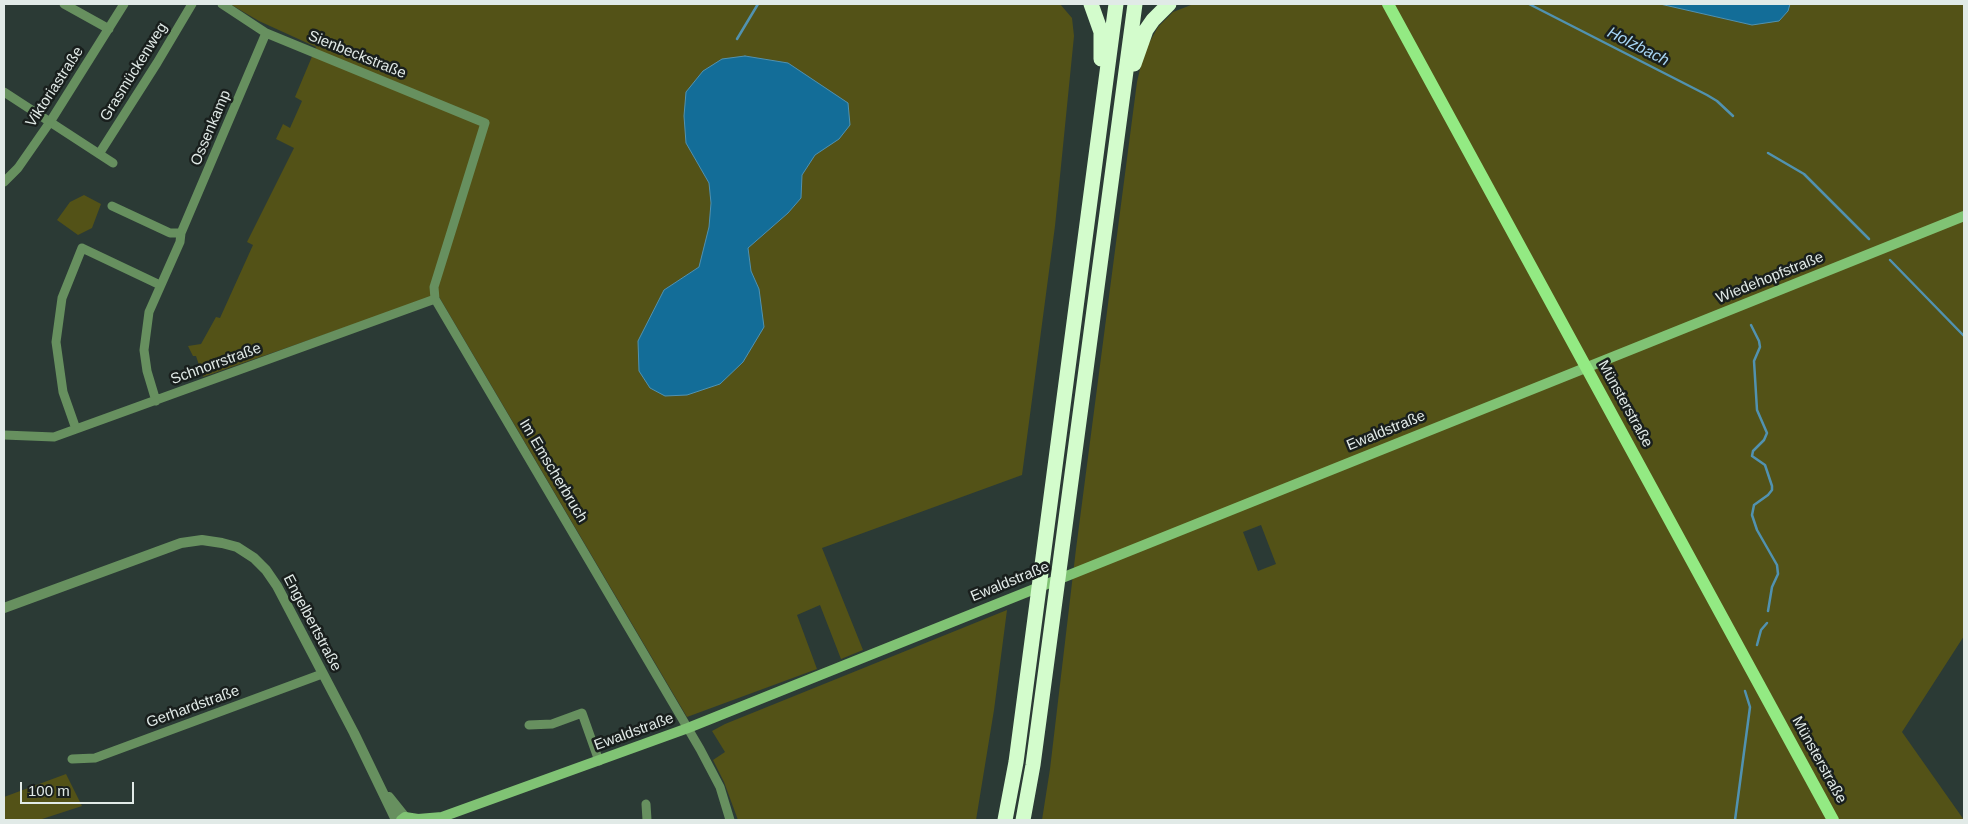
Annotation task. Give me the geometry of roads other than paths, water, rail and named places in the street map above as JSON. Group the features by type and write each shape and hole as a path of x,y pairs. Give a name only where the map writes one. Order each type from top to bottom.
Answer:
{"highway":[{"path":"1091,4 1101,32 1100,128"},
{"path":"1005,820 1016,762 1116,4"},
{"path":"1023,820 1033,764 1135,4"},
{"path":"1121,106 1146,30 1169,4"}],"main road":[{"name":"Münsterstraße","path":"1388,4 1833,820"},
{"name":"Wiedehopfstraße","path":"1586,367 1964,216"},
{"name":"Ewaldstraße","path":"402,819 441,819 688,728 1586,367"}],"street":[{"path":"64,4 109,29"},
{"name":"Viktoriastraße","path":"4,182 18,168 50,122 124,4"},
{"name":"Grasmückenweg","path":"99,154 192,4"},
{"name":"Sienbeckstraße","path":"222,4 266,33 486,123 434,287 435,299"},
{"name":"Ossenkamp","path":"156,401 147,371 144,350 148,318 160,285 180,242 181,233 266,33"},
{"path":"4,92 113,162"},
{"path":"112,206 170,233 181,233"},
{"path":"76,429 63,392 56,342 62,298 82,248 160,285"},
{"name":"Schnorrstraße","path":"4,435 54,437 435,299"},
{"name":"Im Emscherbruch","path":"435,299 688,728 720,786 730,820"},
{"name":"Engelbertstraße","path":"4,608 166,547 202,540 222,542 237,547 266,570 277,586 377,781 402,819"},
{"name":"Gerhardstraße","path":"72,759 95,758 322,674"},
{"path":"529,725 552,724 582,713 599,761"},
{"path":"646,804 647,820"}],"water":[{"path":"1660,4 1790,4 1788,11 1779,21 1752,25"},
{"path":"745,56 788,63 848,103 850,125 839,139 815,155 802,175 801,198 788,213 748,248 751,271 759,289 764,327 743,362 720,384 687,395 665,396 650,388 639,371 638,341 664,290 699,267 709,227 711,203 709,183 686,143 684,116 686,92 703,71 722,59"}],"waterway":[{"path":"737,39 758,4"},
{"name":"Holzbach","path":"1529,4 1707,95 1717,101 1733,116"},
{"name":"Holzbach","path":"1768,153 1804,174 1869,239"},
{"name":"Holzbach","path":"1890,260 1964,336"},
{"path":"1751,325 1760,347 1754,361 1757,410 1767,433 1764,440 1753,451 1752,456 1765,465 1772,486 1772,490 1768,495 1754,505 1752,515 1757,530 1777,565 1778,574 1772,587 1768,611"},
{"path":"1757,645 1761,630 1767,623"},
{"path":"1735,820 1750,707 1745,691"}]}
